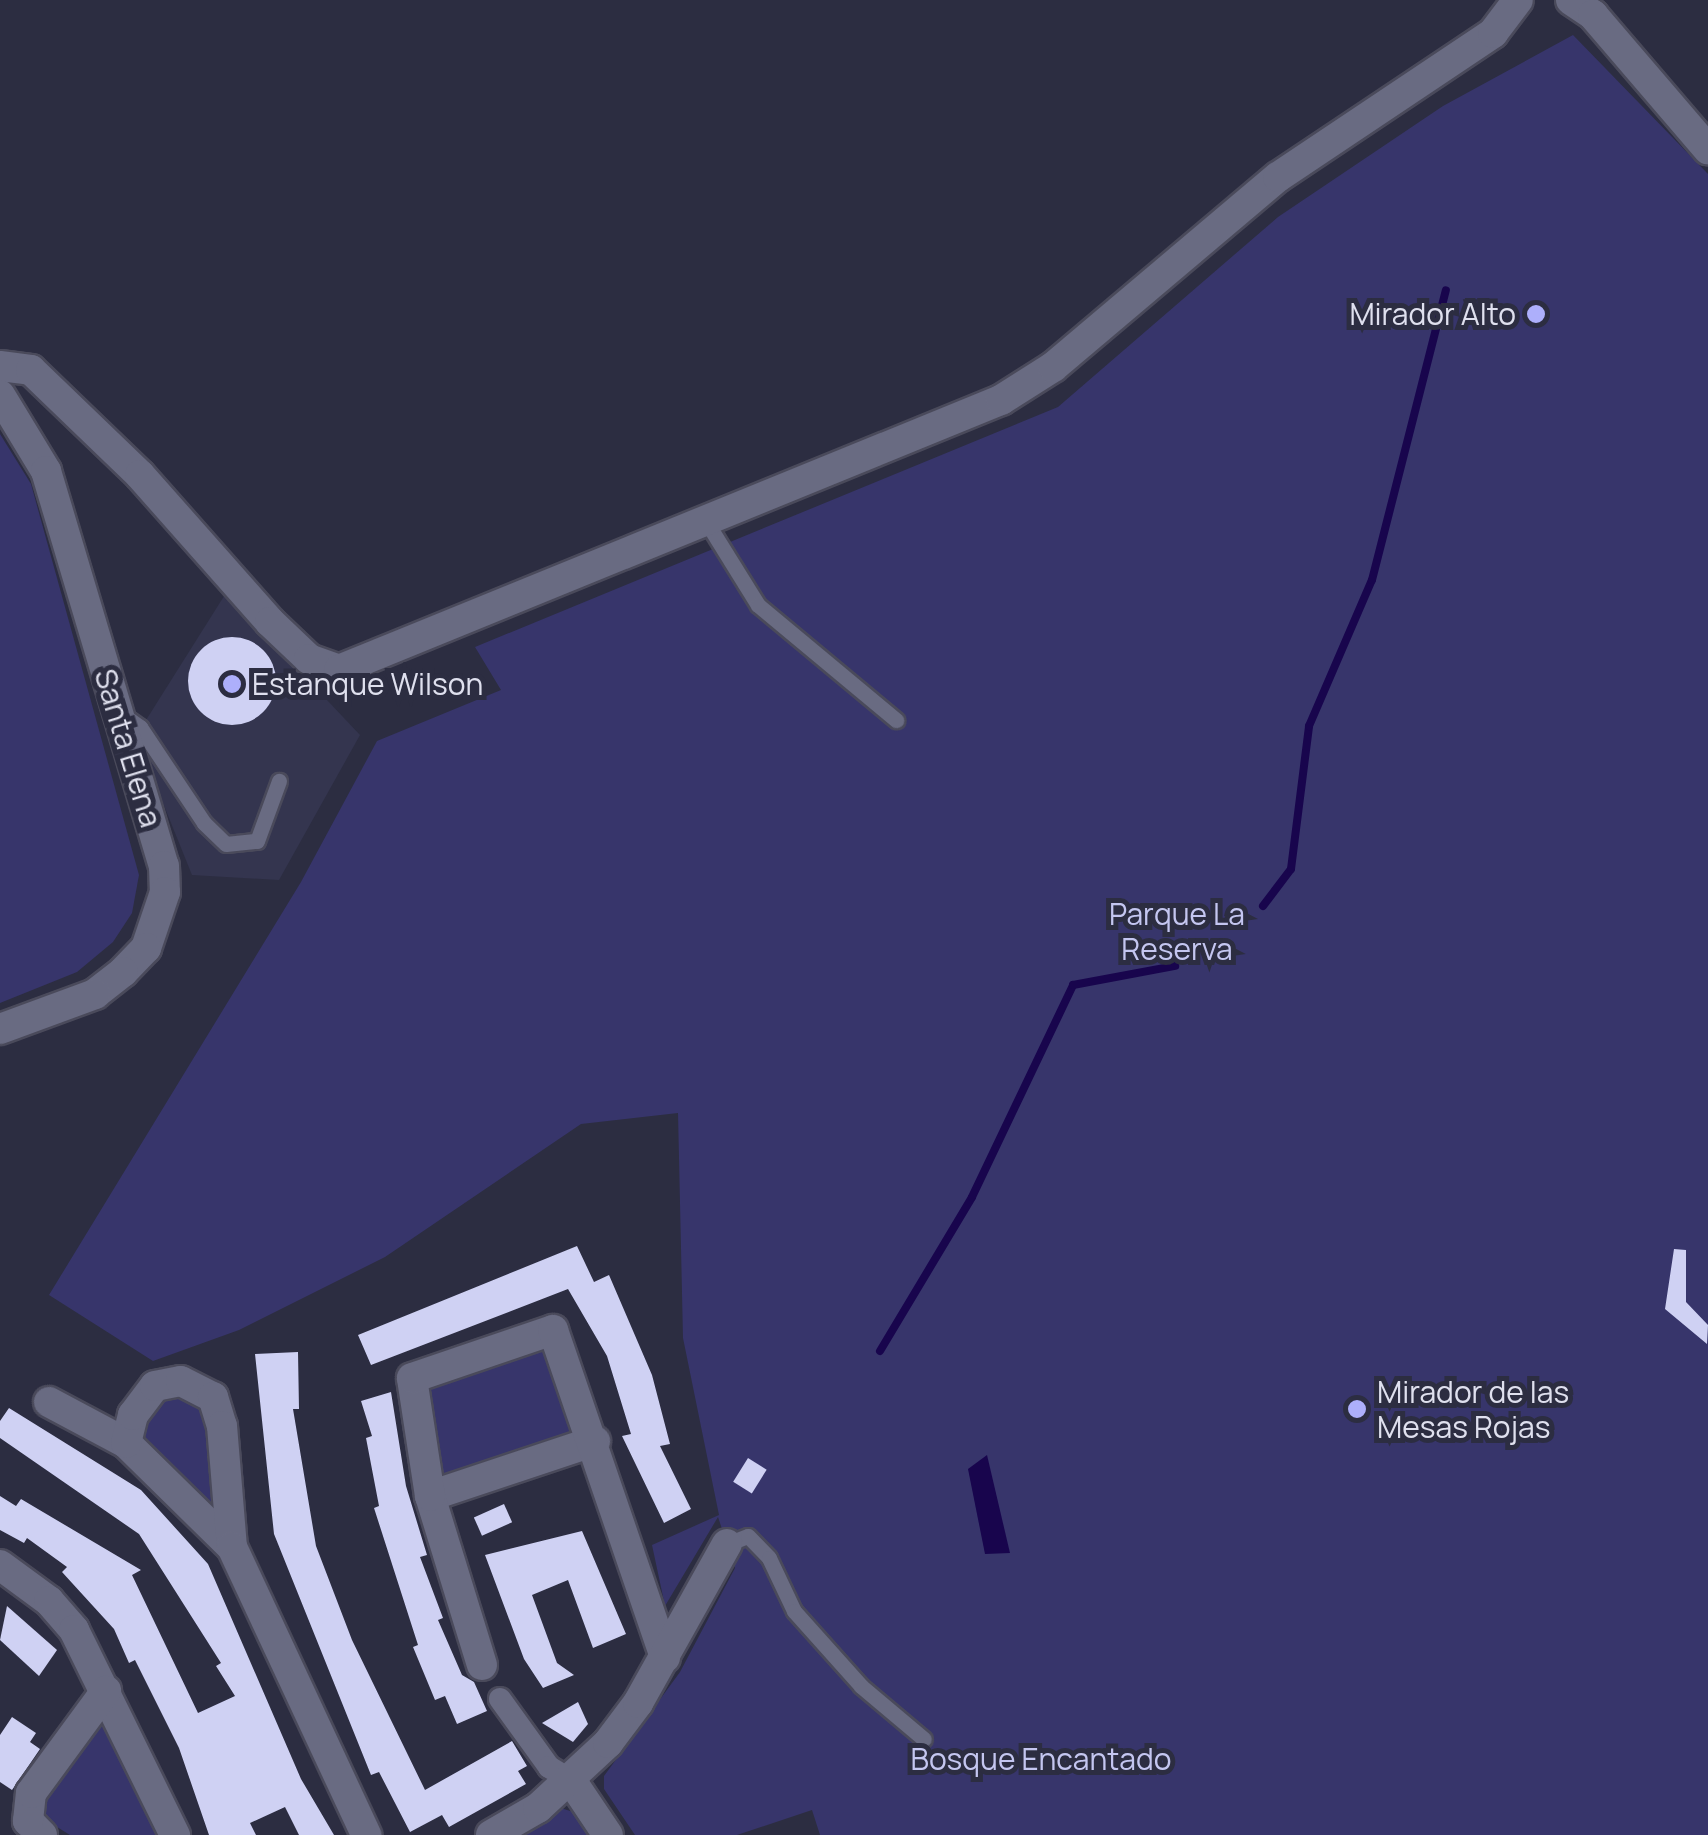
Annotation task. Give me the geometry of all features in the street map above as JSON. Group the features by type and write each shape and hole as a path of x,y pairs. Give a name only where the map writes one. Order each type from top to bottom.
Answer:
{"street":[{"path":"0,366 31,370 140,475 270,622 326,669 363,663 704,518 1001,400 1054,367 1278,177 1493,33 1518,0"},
{"path":"1571,0 1593,14 1708,150"},
{"name":"Santa Elena","path":"0,396 46,471 164,866 156,920 146,948 96,994 0,1029"},
{"path":"482,1665 430,1496 412,1378 529,1334 553,1330 595,1442 665,1657"},
{"path":"126,1443 133,1414 155,1386 181,1381 212,1397 222,1426 232,1547 366,1835"},
{"path":"49,1402 126,1443 232,1547"},
{"path":"430,1496 595,1442"},
{"path":"491,1835 571,1780 608,1743 665,1657 727,1544"},
{"path":"0,1565 49,1600 74,1630 175,1835"},
{"path":"42,1835 28,1821 31,1793 106,1692"},
{"path":"500,1699 549,1767 571,1780 608,1835"}],"lane":[{"path":"704,518 758,605 896,720"},
{"path":"116,709 140,727 204,823 226,844 258,841 279,782"},
{"path":"727,1544 748,1536 769,1558 794,1611 860,1686 924,1738"}],"shaded area":[{"path":"226,593 360,735 279,880 192,875 136,736"},
{"path":"987,1455 1010,1553 985,1554 968,1469"}],"green space":[{"name":"Parque La Reserva","path":"1573,35 1708,174 1708,1835 820,1835 812,1810 737,1835 635,1835 604,1789 604,1776 680,1672 735,1568 718,1517 665,1606 652,1545 719,1515 683,1338 678,1113 581,1124 385,1257 239,1330 153,1361 49,1295 301,882 377,741 501,690 475,647 1058,407 1278,217 1443,106"},
{"path":"0,434 31,484 139,875 132,913 113,942 77,972 0,1003"},
{"path":"547,1346 576,1430 444,1477 422,1394 436,1379"},
{"path":"186,1393 209,1411 222,1516 145,1437 148,1412 161,1396"},
{"path":"102,1714 161,1835 70,1835 36,1814"},
{"path":"557,1807 577,1813 591,1835 513,1835"}],"building":[{"name":"Estanque Wilson","path":"232,637 249,640 263,650 273,664 273,698 263,712 249,722 232,725 215,722 201,712 191,698 188,681 191,664 201,650 215,640"},
{"path":"577,1246 594,1282 609,1275 652,1375 670,1444 660,1446 691,1509 664,1523 622,1436 631,1434 607,1356 568,1289 371,1365 358,1335"},
{"path":"1674,1249 1686,1250 1686,1302 1708,1325 1707,1344 1665,1309"},
{"path":"298,1352 299,1409 293,1409 316,1546 352,1640 425,1790 512,1741 527,1766 518,1771 526,1784 449,1827 442,1815 410,1832 379,1772 371,1775 274,1534 255,1354"},
{"path":"391,1392 406,1486 427,1555 420,1557 443,1618 438,1620 462,1675 474,1682 487,1711 457,1724 445,1696 435,1700 413,1647 418,1645 374,1508 379,1506 366,1438 372,1436 361,1401"},
{"path":"9,1408 141,1490 208,1564 301,1779 334,1835 299,1835 285,1807 250,1823 256,1835 209,1835 179,1748 135,1660 129,1663 114,1629 62,1572 67,1567 27,1538 24,1543 0,1530 0,1496 16,1506 21,1499 141,1570 132,1575 198,1713 235,1696 216,1666 221,1663 139,1534 0,1438 0,1421"},
{"path":"748,1458 767,1470 752,1493 733,1482"},
{"path":"504,1504 512,1522 482,1536 474,1517"},
{"path":"582,1531 626,1634 593,1648 568,1580 532,1595 557,1663 574,1675 543,1688 524,1659 485,1555"},
{"path":"7,1606 57,1650 39,1676 0,1640"},
{"path":"578,1702 588,1724 573,1742 542,1723"},
{"path":"12,1717 36,1733 30,1742 40,1749 12,1790 0,1782 0,1735"}],"waterway":[{"path":"1263,906 1291,869 1309,726 1372,580 1446,290"},
{"path":"880,1351 972,1197 1073,985 1175,966"}],"place":[{"name":"Mirador Alto","path":"1536,314"},
{"name":"Estanque Wilson","path":"232,684"},
{"name":"Mirador de las Mesas Rojas","path":"1357,1409"}],"park label":[{"name":"Bosque Encantado","path":"1041,1759"}]}
